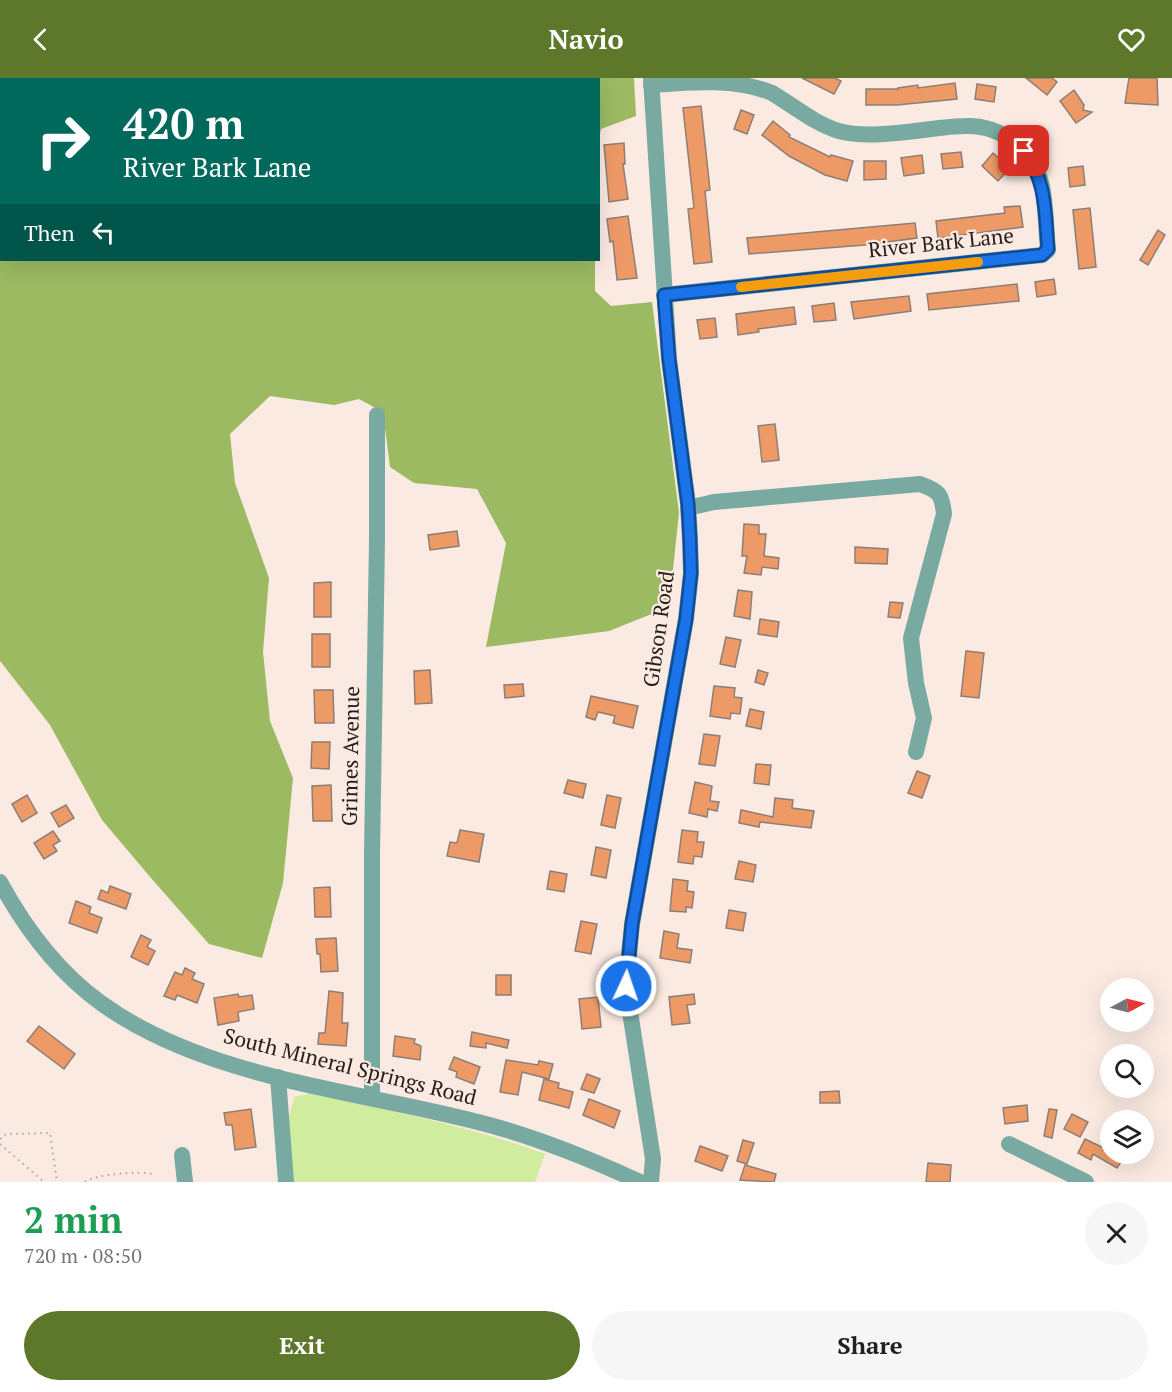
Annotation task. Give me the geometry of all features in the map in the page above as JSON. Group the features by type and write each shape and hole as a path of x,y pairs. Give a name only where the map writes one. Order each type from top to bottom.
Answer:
{"street":[{"name":"River Bark Lane","path":"651,81 723,80 740,82 770,92 822,124 856,134 873,135 966,126 994,130 1024,151 1039,175 1048,249 1042,255 664,295"},
{"name":"Gibson Road","path":"651,81 669,359 688,508 691,573 686,619 626,967 628,1005 652,1150 654,1168 651,1182"},
{"name":"Grimes Avenue","path":"372,1098 372,845 377,415"},
{"path":"688,508 714,502 920,484 934,489 942,498 944,514 911,638 916,682 924,718 916,752"},
{"name":"South Mineral Springs Road","path":"0,882 38,940 81,986 115,1012 175,1043 220,1061 278,1077 494,1126 555,1146 640,1182"},
{"path":"278,1077 286,1182"},
{"path":"1009,1144 1085,1182"},
{"path":"182,1155 184,1182"}],"path":[{"path":"0,1139 6,1134 50,1133 57,1182"},
{"path":"0,1144 44,1182"},
{"path":"85,1182 90,1178 108,1175 153,1174"}],"green space":[{"path":"600,78 634,78 636,116 601,129 600,134"},
{"path":"0,261 595,261 595,291 611,306 652,302 679,513 669,607 609,631 486,647 506,543 477,489 414,483 390,467 383,412 359,399 334,405 270,396 230,434 235,483 269,578 263,652 270,721 293,778 283,883 262,958 209,944 102,820 50,725 0,661"},
{"path":"312,1093 459,1127 545,1154 535,1182 294,1182 288,1121 294,1097"}],"building":[{"path":"802,78 835,78 841,81 834,94"},
{"path":"1026,78 1052,78 1057,82 1047,95"},
{"path":"1129,78 1157,78 1158,105 1125,103"},
{"path":"955,83 957,99 897,105 866,105 866,89 898,89 918,85 918,88"},
{"path":"977,84 996,87 994,102 975,99"},
{"path":"1074,90 1084,105 1083,110 1092,112 1076,123 1060,101"},
{"path":"701,106 710,190 705,191 712,262 694,264 688,209 694,208 683,108"},
{"path":"741,110 754,115 747,134 734,129"},
{"path":"773,121 790,135 789,137 830,157 831,155 853,161 847,181 825,175 789,156 762,135"},
{"path":"624,143 625,164 623,164 628,199 609,202 604,145"},
{"path":"961,152 963,167 943,169 941,154"},
{"path":"993,153 1010,168 998,181 982,166"},
{"path":"922,155 924,173 904,176 901,158"},
{"path":"864,161 886,161 886,179 864,180"},
{"path":"1083,166 1085,185 1070,187 1068,168"},
{"path":"1020,206 1023,227 938,238 936,221 1005,213 1004,207"},
{"path":"1090,208 1096,267 1079,269 1073,210"},
{"path":"628,216 637,278 617,280 613,241 610,242 607,219"},
{"path":"915,223 917,238 865,245 749,254 747,238"},
{"path":"1158,230 1165,235 1148,265 1140,260"},
{"path":"1054,279 1056,294 1037,297 1035,282"},
{"path":"1017,284 1019,301 929,310 927,294"},
{"path":"909,296 911,311 854,319 851,302"},
{"path":"834,303 836,320 814,322 812,306"},
{"path":"794,307 796,324 758,329 759,332 738,335 736,314"},
{"path":"715,318 717,337 700,339 697,320"},
{"path":"775,424 779,460 762,462 758,426"},
{"path":"744,524 759,525 759,534 766,534 764,556 779,558 778,569 762,567 761,575 744,573 747,556 742,556"},
{"path":"457,531 459,546 430,550 428,535"},
{"path":"855,547 888,549 887,564 855,563"},
{"path":"331,582 331,617 314,617 314,583"},
{"path":"738,590 752,592 750,619 734,616"},
{"path":"890,602 903,603 900,618 888,617"},
{"path":"760,619 779,622 777,637 758,634"},
{"path":"312,634 330,634 330,667 312,667"},
{"path":"726,637 741,640 735,667 720,664"},
{"path":"966,651 984,653 979,698 961,696"},
{"path":"430,670 432,703 415,704 414,671"},
{"path":"758,670 768,673 764,685 755,682"},
{"path":"523,684 524,696 505,698 504,685"},
{"path":"714,686 735,688 734,697 742,698 740,714 731,713 730,719 710,716"},
{"path":"314,690 333,690 334,723 315,723"},
{"path":"591,696 638,706 633,728 613,723 615,716 598,712 595,720 586,717"},
{"path":"750,709 764,712 761,729 746,726"},
{"path":"704,734 720,736 715,766 699,764"},
{"path":"312,742 330,742 329,769 311,768"},
{"path":"756,764 771,765 769,785 754,783"},
{"path":"917,771 930,776 922,798 908,793"},
{"path":"568,780 586,784 583,798 564,793"},
{"path":"695,782 712,786 710,801 719,802 717,811 708,809 707,817 689,813"},
{"path":"331,785 332,821 313,821 312,786"},
{"path":"27,795 37,813 22,822 12,804"},
{"path":"607,795 621,798 615,828 601,825"},
{"path":"775,798 793,800 792,808 814,811 811,828 760,822 759,827 739,823 741,810 773,817"},
{"path":"66,805 74,818 59,827 51,813"},
{"path":"460,830 484,834 479,862 447,856 450,842 457,843"},
{"path":"682,830 698,832 697,842 704,842 702,857 694,856 693,864 678,862"},
{"path":"53,831 60,841 53,845 57,851 44,859 34,843"},
{"path":"596,847 611,850 606,878 591,875"},
{"path":"739,861 756,865 753,882 735,879"},
{"path":"550,871 567,874 564,892 547,889"},
{"path":"673,879 688,881 687,891 694,892 692,908 686,907 686,912 670,911"},
{"path":"110,886 131,894 126,909 98,899 101,890 108,893"},
{"path":"330,887 331,917 315,917 314,888"},
{"path":"76,901 91,907 89,913 102,918 97,933 69,923"},
{"path":"729,910 746,913 743,931 726,928"},
{"path":"581,921 597,924 591,954 575,951"},
{"path":"664,931 679,934 677,948 692,950 690,963 660,958"},
{"path":"141,935 151,940 147,947 155,951 148,965 131,957"},
{"path":"336,938 338,971 321,972 316,939"},
{"path":"185,968 195,973 192,979 204,984 197,1003 177,995 175,1000 164,996 175,972 182,975"},
{"path":"496,975 511,975 511,995 496,995"},
{"path":"329,991 343,993 342,1023 348,1023 346,1046 318,1044 319,1033 325,1033"},
{"path":"238,994 239,997 252,995 254,1009 238,1012 239,1021 218,1025 214,998"},
{"path":"694,994 695,1004 687,1005 690,1023 672,1025 669,997"},
{"path":"598,997 601,1027 582,1029 579,999"},
{"path":"39,1026 75,1054 64,1069 27,1041"},
{"path":"472,1032 509,1040 507,1048 486,1043 486,1048 470,1046"},
{"path":"395,1036 415,1039 414,1043 421,1046 420,1060 393,1056"},
{"path":"454,1057 480,1067 474,1084 456,1077 457,1072 449,1069"},
{"path":"506,1060 538,1065 539,1061 553,1064 549,1079 522,1072 518,1095 500,1092"},
{"path":"587,1074 600,1079 594,1093 581,1089"},
{"path":"544,1079 559,1083 558,1088 573,1092 569,1108 539,1100"},
{"path":"839,1091 840,1103 820,1103 820,1092"},
{"path":"589,1099 620,1111 614,1128 583,1115"},
{"path":"1027,1105 1028,1121 1005,1124 1003,1108"},
{"path":"251,1109 256,1147 235,1150 232,1125 226,1125 224,1113"},
{"path":"1049,1109 1057,1110 1052,1138 1044,1136"},
{"path":"1072,1114 1088,1122 1080,1137 1064,1129"},
{"path":"1085,1139 1100,1146 1100,1158 1093,1154 1091,1160 1078,1153"},
{"path":"743,1140 754,1143 747,1164 737,1161"},
{"path":"700,1146 728,1156 722,1171 695,1161"},
{"path":"928,1163 951,1165 950,1182 926,1182"},
{"path":"745,1165 776,1174 774,1182 740,1180"}],"slow traffic":[{"path":"741,287 978,262"}],"route":[{"path":"626,986 626,967 632,924 686,619 691,573 688,504 669,359 664,295 1046,254 1048,249 1042,188 1033,162 1024,151"}]}
